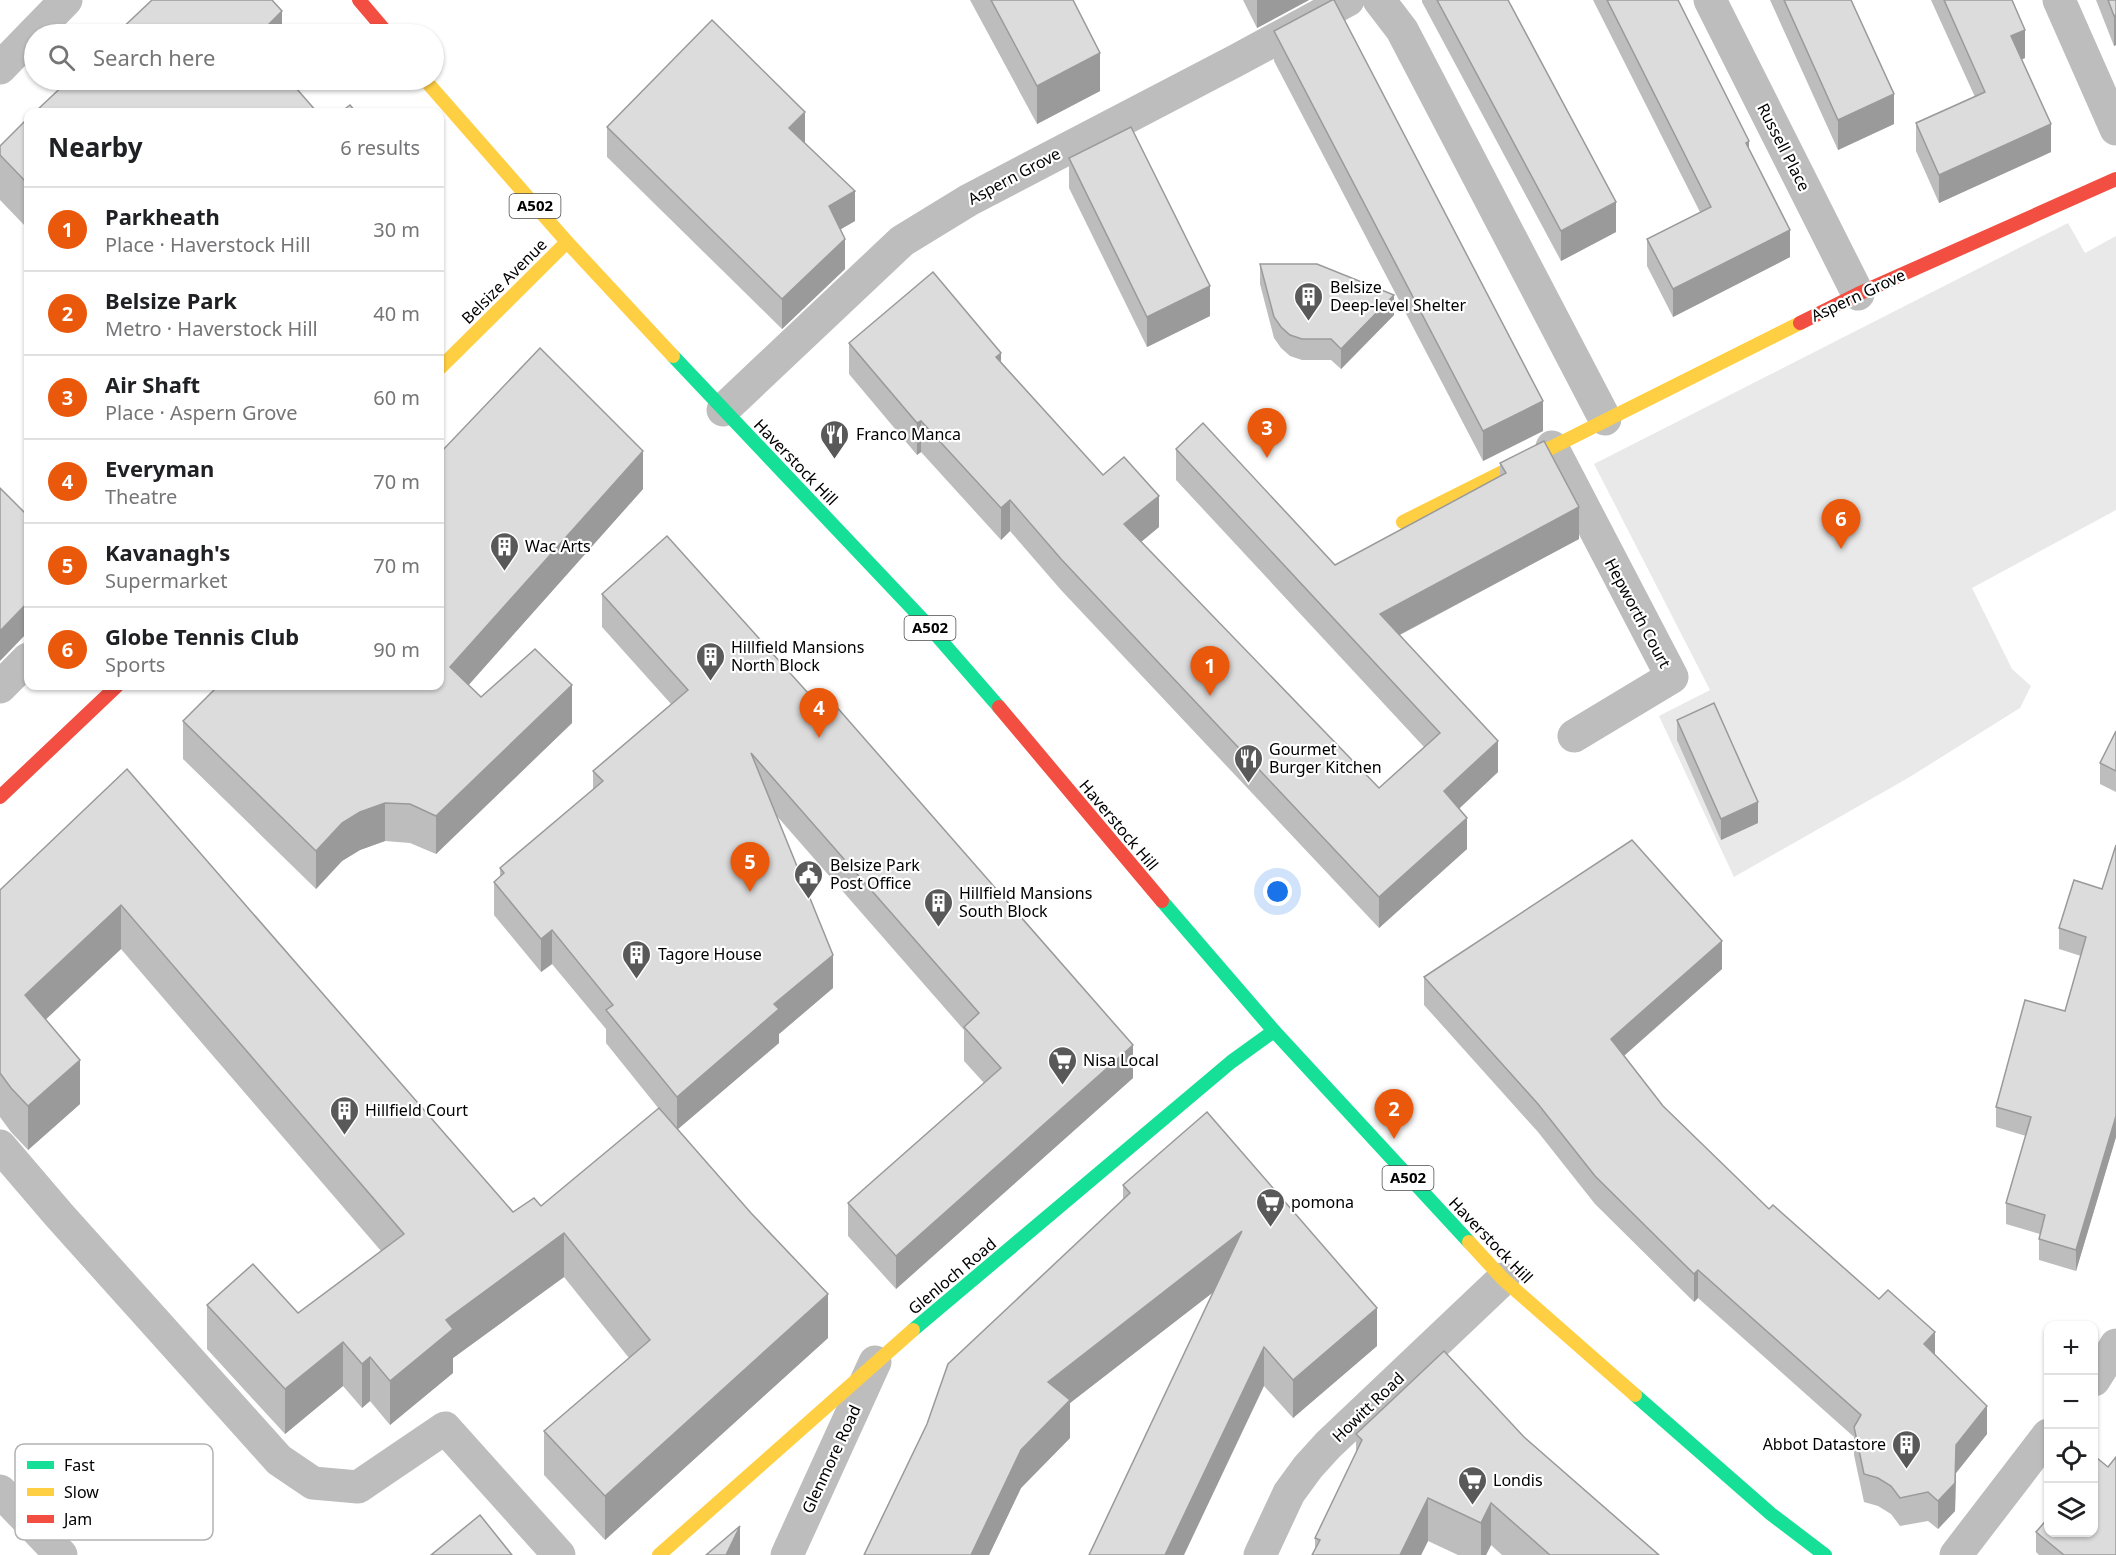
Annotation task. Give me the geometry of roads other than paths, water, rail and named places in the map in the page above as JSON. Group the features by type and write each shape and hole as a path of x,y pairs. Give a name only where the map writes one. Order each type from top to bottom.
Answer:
{"main road":[{"path":"359,0 379,24"},
{"name":"Haverstock Hill","path":"435,90 567,242 723,411 945,645 1274,1031 1503,1279 1771,1514 1825,1555"},
{"name":"Aspern Grove","path":"1403,522 1858,294 2116,179"},
{"name":"Belsize Avenue","path":"444,364 567,242"},
{"path":"0,797 113,690"},
{"name":"Glenloch Road","path":"659,1555 875,1362 1231,1062 1274,1031"}],"street":[{"path":"43,24 66,0"},
{"name":"Aspern Grove","path":"723,411 902,241 969,200 1348,0"},
{"path":"1379,0 1402,30 1605,419"},
{"name":"Russell Place","path":"1710,0 1858,294"},
{"path":"2059,0 2116,129"},
{"path":"0,69 24,44"},
{"name":"Hepworth Court","path":"1552,447 1672,677 1574,736"},
{"path":"0,687 24,663"},
{"path":"0,1146 279,1460 313,1484 358,1487 445,1428 559,1555"},
{"name":"Howitt Road","path":"1260,1555 1289,1493 1308,1467 1328,1445 1503,1279"},
{"path":"2097,1375 2116,1345"},
{"name":"Glenmore Road","path":"787,1555 875,1362"},
{"path":"1956,1555 2044,1441"},
{"path":"0,1491 15,1507"},
{"path":"47,1540 61,1555"}],"place":[{"name":"Belsize Deep-level Shelter","path":"1309,322"},
{"name":"Air Shaft","path":"1267,458"},
{"name":"Franco Manca","path":"835,460"},
{"name":"Globe Tennis Club","path":"1841,549"},
{"name":"Wac Arts","path":"504,572"},
{"name":"Hillfield Mansions North Block","path":"710,682"},
{"name":"Parkheath","path":"1210,696"},
{"name":"Everyman","path":"819,738"},
{"name":"Gourmet Burger Kitchen","path":"1248,784"},
{"name":"Kavanagh's","path":"750,892"},
{"name":"Belsize Park Post Office","path":"809,900"},
{"name":"Hillfield Mansions South Block","path":"938,928"},
{"name":"Tagore House","path":"637,980"},
{"name":"Nisa Local","path":"1062,1086"},
{"name":"Hillfield Court","path":"344,1136"},
{"name":"Belsize Park","path":"1394,1139"},
{"name":"pomona","path":"1270,1228"},
{"name":"Abbot Datastore","path":"1907,1470"},
{"name":"Londis","path":"1472,1506"}]}
